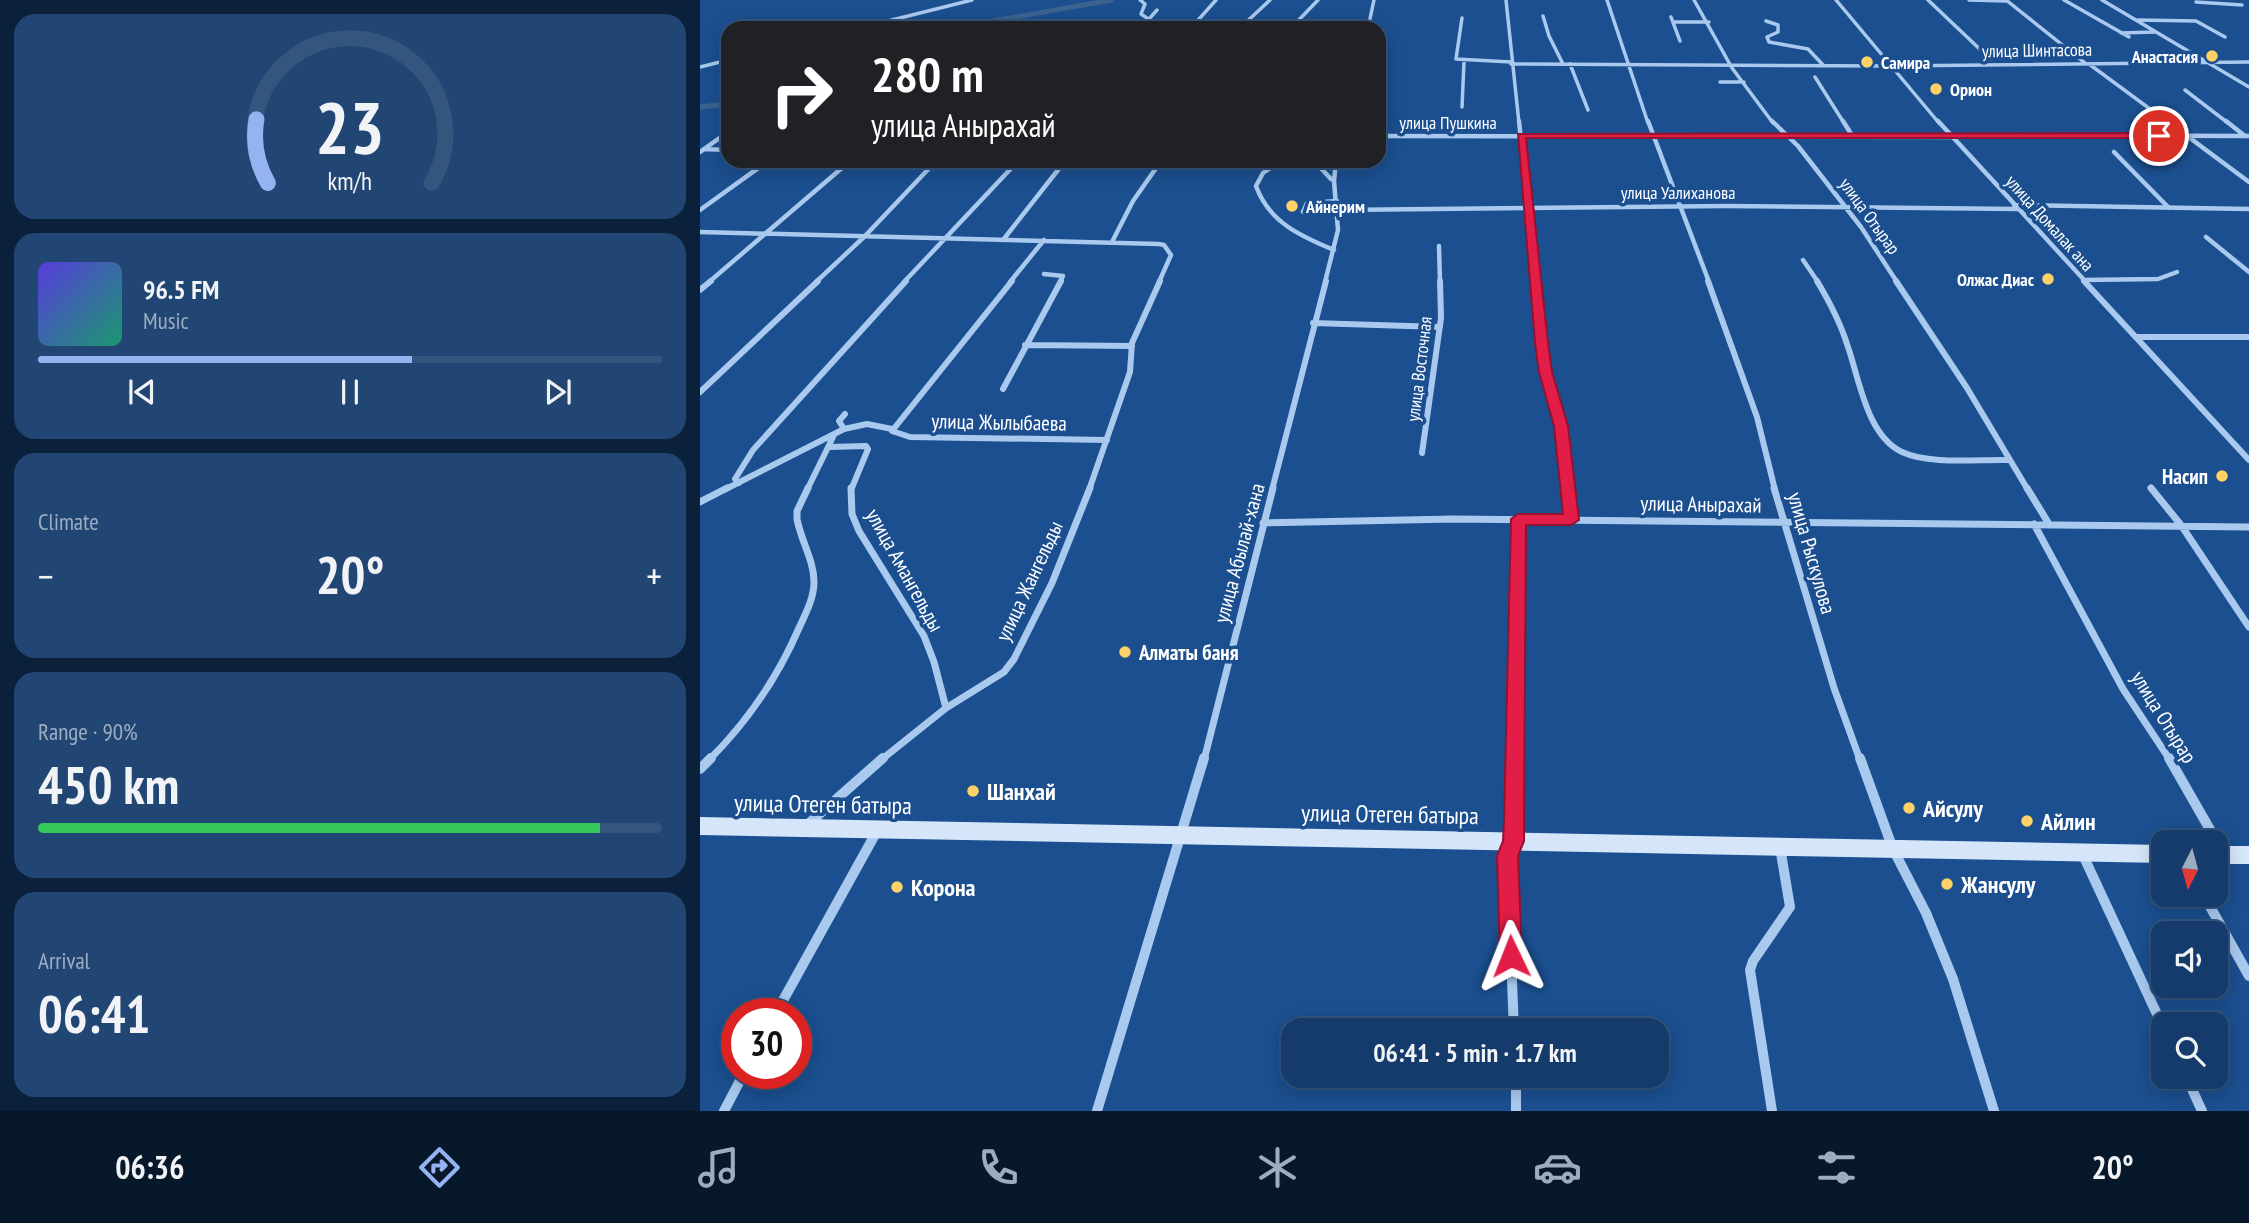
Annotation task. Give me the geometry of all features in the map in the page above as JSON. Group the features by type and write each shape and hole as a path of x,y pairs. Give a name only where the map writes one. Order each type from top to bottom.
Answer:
{"main road":[{"name":"улица Отеген батыра","path":"700,826 2151,854"},
{"path":"2228,855 2249,855"}],"street":[{"path":"888,21 972,0"},
{"path":"1140,0 1145,4 1141,14 1149,19 1157,10"},
{"path":"1197,21 1216,0"},
{"path":"1248,21 1270,0"},
{"path":"1298,21 1318,0"},
{"path":"1370,21 1374,0"},
{"path":"1506,0 1511,63 1530,207 1541,343 1561,426 1571,520"},
{"name":"улица Рыскулова","path":"1607,0 1653,135 1757,417 1783,523 1834,688 1893,849 1926,913 1953,979 1994,1111"},
{"name":"улица Отырар","path":"1694,0 1709,22 1730,65 1778,130 1789,136 1846,207 1962,379 2049,524"},
{"name":"улица Домалак ана","path":"1836,0 1889,66 1951,136 2249,460"},
{"path":"1928,0 1986,55"},
{"path":"1969,0 2006,0 2249,182"},
{"path":"2064,0 2129,37"},
{"path":"2102,0 2249,87"},
{"path":"2234,0 2249,9"},
{"path":"2196,2 2242,5"},
{"path":"1542,16 1548,39 1563,64"},
{"path":"1462,19 1456,58 1464,62 1462,107"},
{"path":"1680,41 1672,19 1709,22"},
{"path":"2137,20 2196,21 2225,37"},
{"path":"1766,21 1778,25 1778,32 1767,37 1769,42 1808,49 1825,65"},
{"path":"2120,33 2157,32"},
{"path":"700,67 721,62"},
{"name":"улица Шинтасова","path":"1464,62 1889,66 2249,62"},
{"path":"1570,64 1588,110"},
{"path":"1815,77 1853,137"},
{"path":"1720,82 1744,82"},
{"name":"улица Пушкина","path":"2185,90 2247,136"},
{"name":"улица Пушкина","path":"1386,136 2247,136"},
{"path":"701,150 721,137"},
{"path":"701,150 721,150"},
{"path":"2114,152 2169,208"},
{"path":"700,210 758,168"},
{"path":"700,290 842,168"},
{"path":"700,392 865,236 929,168"},
{"path":"739,483 735,479 739,469 851,339 1011,168"},
{"path":"1003,240 1060,168"},
{"path":"700,232 944,239 1113,240 1133,201 1156,168"},
{"path":"1270,168 1263,173 1256,186 1267,213 1283,225 1334,250"},
{"path":"1321,168 1331,179"},
{"path":"1331,179 1334,168"},
{"name":"улица Абылай-хана","path":"1097,1111 1207,749 1279,471 1313,323 1338,233 1338,206 1331,179"},
{"name":"улица Уалиханова","path":"1303,212 1307,203 1338,206 2249,209"},
{"path":"2206,237 2249,272"},
{"path":"892,430 1044,240"},
{"name":"улица Жангельды","path":"807,826 880,761 946,708 1004,672 1014,659 1052,583 1130,373 1132,346 1171,255 1164,245 1113,240"},
{"name":"улица Восточная","path":"1422,453 1440,327 1438,246"},
{"path":"1803,260 1842,329 1860,385 1880,432 1889,444 1914,455 2009,460"},
{"path":"2083,281 2158,279 2176,272"},
{"path":"1003,389 1063,276 1044,274"},
{"path":"1313,323 1440,327"},
{"path":"2137,337 2249,337"},
{"path":"1025,345 1132,346"},
{"path":"844,429 839,421 845,414"},
{"path":"700,502 844,429 867,424 884,426 898,423"},
{"name":"улица Жылыбаева","path":"884,426 910,437 1107,440"},
{"path":"700,769 758,709 786,659 808,607 814,575 796,523 797,511 809,481 834,435"},
{"name":"улица Амангельды","path":"829,447 856,445 866,446 868,449 855,473 850,492 852,512 874,557 926,639 946,708"},
{"path":"2151,488 2181,526 2249,627"},
{"path":"1513,1018 1507,856 1514,841 1518,519"},
{"name":"улица Анырахай","path":"1264,523 1518,519 2249,527"},
{"name":"улица Отырар","path":"2034,524 2123,689 2167,755 2207,830"},
{"path":"784,998 877,830"},
{"path":"1772,1111 1750,970 1753,961 1790,907 1780,846"},
{"path":"2082,852 2156,1012"},
{"path":"2210,907 2249,976"},
{"path":"1516,1088 1516,1111"},
{"path":"724,1111 736,1089"},
{"path":"2192,1089 2202,1111"}],"waterway":[{"path":"993,21 1111,0"},
{"path":"700,107 721,105"}],"place":[{"name":"Анастасия","path":"2212,56"},
{"name":"Самира","path":"1867,62"},
{"name":"Орион","path":"1936,89"},
{"name":"Айнерим","path":"1292,206"},
{"name":"Олжас Диас","path":"2048,279"},
{"name":"Насип","path":"2222,476"},
{"name":"Алматы баня","path":"1125,652"},
{"name":"Шанхай","path":"973,791"},
{"name":"Айсулу","path":"1909,808"},
{"name":"Айлин","path":"2027,821"},
{"name":"Жансулу","path":"1947,884"},
{"name":"Корона","path":"897,887"}],"route":[{"path":"1511,956 1507,856 1508,848 1514,841 1516,782 1514,724 1518,519 1571,520 1561,426 1541,343 1530,207 1521,136 2159,136"}]}
